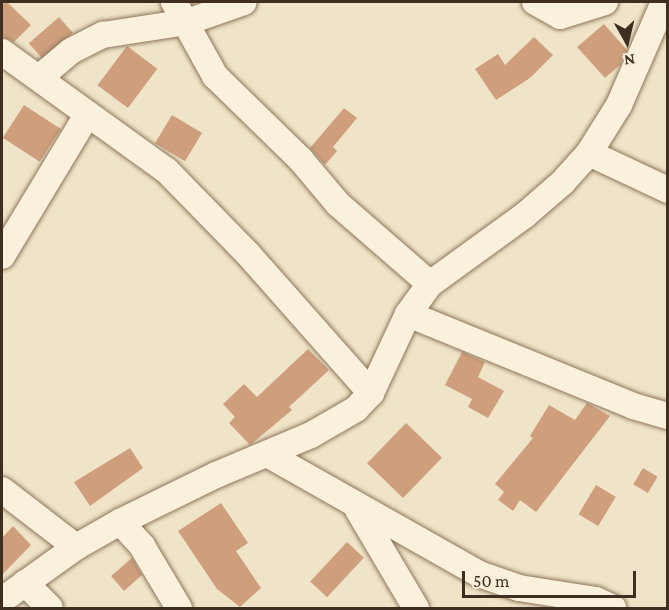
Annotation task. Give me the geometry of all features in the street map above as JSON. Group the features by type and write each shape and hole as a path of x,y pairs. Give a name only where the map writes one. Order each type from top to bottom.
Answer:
{"street":[{"path":"39,78 70,51 103,34 181,12 244,2"},
{"path":"535,2 560,16 605,2"},
{"path":"2,600 76,547 120,522 334,423 371,393 408,314 430,284 525,215 562,183 589,153 619,105 664,2"},
{"path":"181,12 215,76 301,160 338,204 430,284"},
{"path":"2,52 167,171 248,254 371,393"},
{"path":"2,256 87,115"},
{"path":"589,153 668,190"},
{"path":"408,314 633,406 668,416"},
{"path":"267,454 355,505 501,584 574,594 612,609"},
{"path":"2,490 76,547"},
{"path":"355,505 416,609"},
{"path":"120,522 142,546 179,609"},
{"path":"25,584 50,609"}],"building":[{"path":"2,2 7,2 31,25 14,42 2,37"},
{"path":"59,17 73,33 43,59 29,43"},
{"path":"604,24 627,50 620,65 605,78 577,47"},
{"path":"534,37 553,55 530,78 496,100 475,69 498,54 505,65"},
{"path":"127,46 157,69 128,108 98,85"},
{"path":"24,105 61,129 40,162 3,138"},
{"path":"344,108 357,118 333,147 337,151 325,165 310,148"},
{"path":"172,115 202,133 185,161 155,143"},
{"path":"308,349 329,370 289,407 292,410 250,445 229,423 235,417 223,404 244,384 257,397"},
{"path":"462,352 485,362 478,377 504,391 488,418 468,407 472,399 445,385"},
{"path":"587,403 610,416 536,512 520,500 513,511 498,500 504,492 495,484 533,438 530,436 549,405 575,420"},
{"path":"406,423 442,458 403,498 367,463"},
{"path":"130,448 143,468 90,506 74,482"},
{"path":"643,468 658,477 648,493 633,484"},
{"path":"596,485 616,497 598,526 578,514"},
{"path":"221,503 248,543 236,551 261,588 240,607 217,589 178,531"},
{"path":"13,526 31,545 2,575 2,538"},
{"path":"347,542 364,558 327,597 310,581"},
{"path":"132,558 142,575 124,591 111,576"}]}
